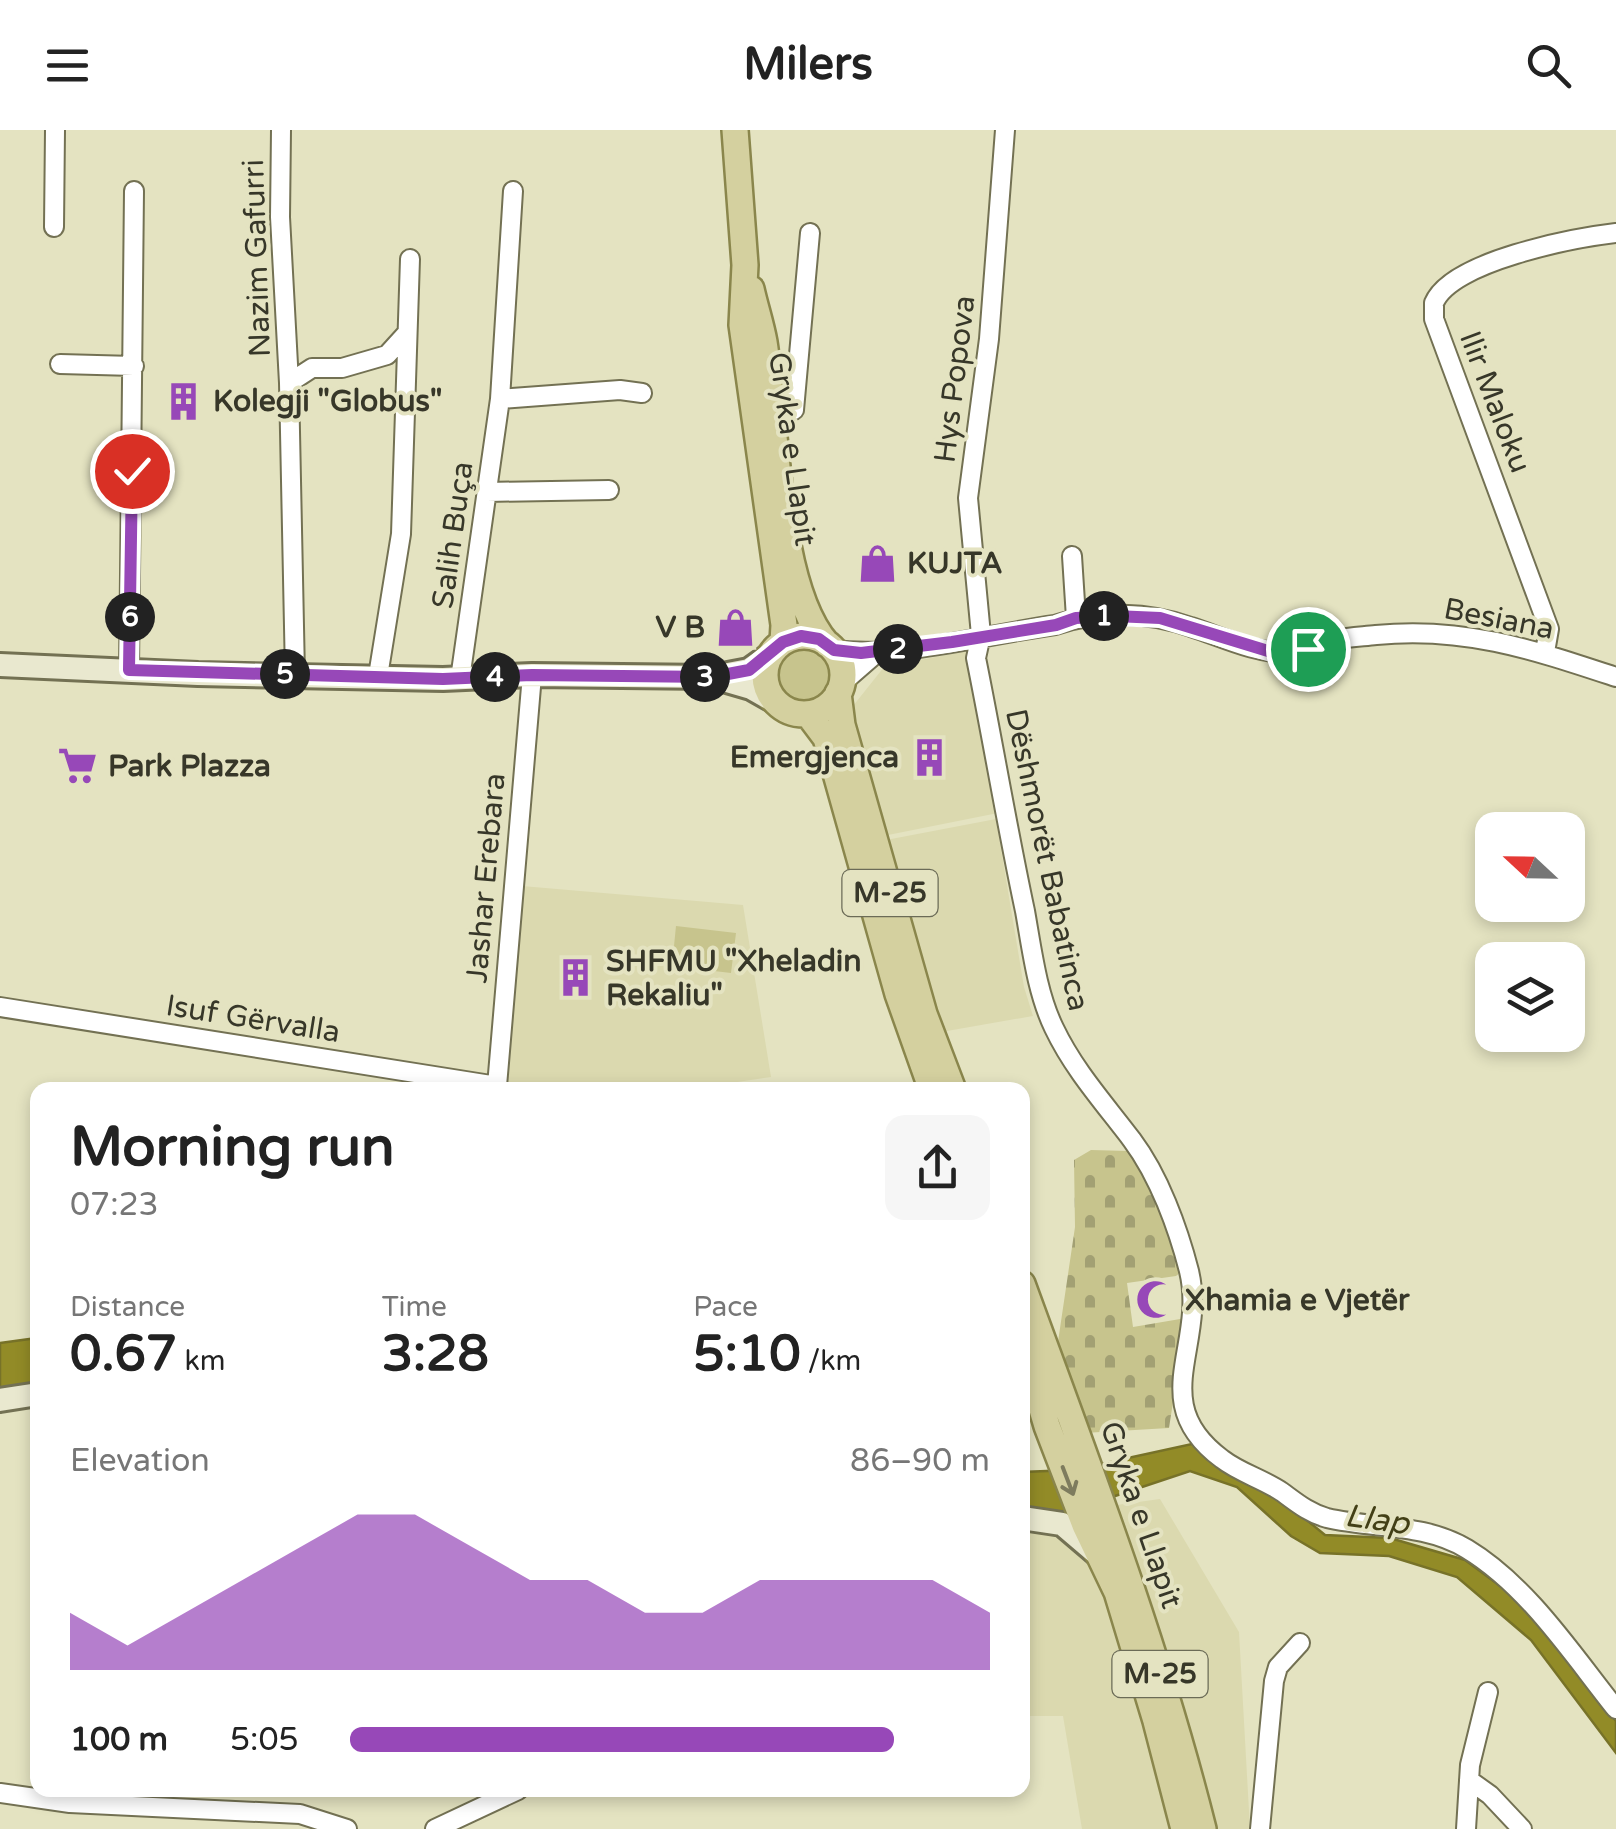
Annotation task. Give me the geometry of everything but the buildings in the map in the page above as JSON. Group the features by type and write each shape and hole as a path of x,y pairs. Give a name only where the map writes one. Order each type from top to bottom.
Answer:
{"main road":[{"name":"Gryka e Llapit","path":"735,130 745,265 742,324 784,625 777,648"},
{"name":"Gryka e Llapit","path":"745,265 764,341 794,574 810,623 830,647"},
{"path":"0,665 460,678 712,677 749,670 777,648 810,636 830,647"},
{"name":"M-25","path":"830,647 841,666 842,724 924,1014 950,1082"},
{"name":"M-25","path":"774,701 765,682 765,668 777,648"},
{"path":"712,677 752,688 790,712 808,714 826,707 840,688"},
{"name":"M-25","path":"808,714 826,738 898,994 929,1082"},
{"name":"Gryka e Llapit","path":"1030,1305 1073,1416 1091,1529 1138,1658 1184,1829"},
{"name":"Gryka e Llapit","path":"1030,1369 1047,1426 1172,1708 1203,1829"},
{"path":"0,1400 30,1395"},
{"path":"1030,1519 1091,1529"}],"street":[{"path":"54,227 55,130"},
{"name":"Nazim Gafurri","path":"281,130 280,216 290,383 295,674"},
{"name":"Hys Popova","path":"981,635 968,498 989,339 1005,130"},
{"path":"129,670 134,191"},
{"name":"Salih Buça","path":"460,678 500,399 513,194"},
{"name":"Gryka e Llapit","path":"770,401 794,410 810,233"},
{"name":"Ilir Maloku","path":"1545,652 1549,629 1434,319 1434,303 1451,282 1516,254 1554,242 1616,233"},
{"path":"378,676 401,534 410,260"},
{"name":"Nazim Gafurri","path":"290,383 312,368 342,368 387,355 407,333"},
{"path":"60,364 134,366"},
{"path":"500,399 620,390 642,392"},
{"path":"487,492 608,490"},
{"path":"1072,556 1076,618"},
{"name":"Besiana","path":"830,647 880,651 1056,625 1076,618 1160,618 1239,644 1290,654 1316,644 1407,633 1467,635 1545,652 1616,677"},
{"name":"Dëshmorët Babatinca","path":"981,635 976,658 1042,994 1054,1029 1098,1100 1134,1142 1161,1192 1190,1274 1192,1316 1181,1395 1188,1426 1222,1459 1307,1510 1325,1517 1419,1531 1467,1549 1527,1600 1616,1709"},
{"path":"840,688 880,651"},
{"name":"Jashar Erebara","path":"498,1082 532,675"},
{"name":"Isuf Gërvalla","path":"0,1007 473,1082"},
{"path":"1260,1829 1274,1681 1278,1666 1300,1643"},
{"path":"1466,1829 1470,1765 1488,1692"},
{"path":"1469,1780 1490,1795 1522,1829"},
{"path":"0,1793 30,1797"},
{"path":"33,1797 108,1806 300,1814 347,1829"},
{"path":"435,1829 477,1820 508,1797"},
{"path":"230,1809 233,1829"}],"shaded area":[{"path":"972,650 1003,812 878,837 853,706 884,667"},
{"path":"996,819 1024,987 1033,1016 930,1034 886,840"},
{"path":"522,886 743,905 771,1077 738,1082 507,1082"},
{"path":"30,1339 30,1386 0,1390 0,1343"},
{"path":"1201,1442 1259,1481 1325,1535 1390,1538 1465,1560 1507,1591 1616,1721 1616,1753 1531,1640 1457,1577 1389,1556 1320,1553 1291,1536 1237,1487 1190,1471 1112,1497 1073,1517 1030,1514 1030,1472 1073,1470"},
{"path":"1160,1499 1239,1632 1250,1829 1082,1829 1063,1716 1030,1716 1030,1517"}],"green space":[{"path":"802,648 822,656 830,676 822,696 802,704 782,696 774,676 782,656"},
{"path":"676,926 736,933 731,973 672,966"},
{"path":"1091,1150 1129,1151 1144,1169 1181,1272 1127,1283 1133,1327 1186,1318 1169,1428 1084,1433 1055,1362 1075,1227 1074,1160"}],"place":[{"name":"Kolegji \"Globus\"","path":"183,401"},
{"name":"KUJTA","path":"877,563"},
{"name":"V B","path":"735,627"},
{"name":"Emergjenca","path":"929,757"},
{"name":"Park Plazza","path":"78,766"},
{"name":"SHFMU \"Xheladin Rekaliu\"","path":"576,978"},
{"name":"Xhamia e Vjetër","path":"1155,1300"}],"route":[{"path":"132,471 129,670 443,679 532,675 712,677 749,670 783,642 801,636 819,639 834,650 861,653 952,642 1056,625 1076,618 1114,616 1160,618 1268,651 1290,654 1308,649"}],"water label":[{"name":"Llap","path":"1377,1520"}]}
